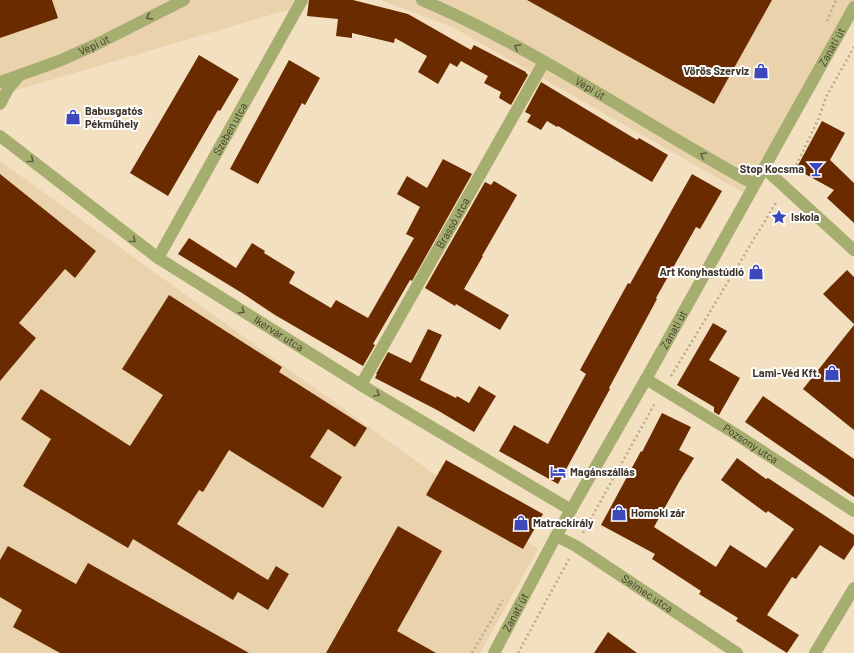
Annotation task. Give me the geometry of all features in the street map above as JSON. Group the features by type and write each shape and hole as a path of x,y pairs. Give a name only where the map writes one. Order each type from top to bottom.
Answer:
{"street":[{"name":"Vépi út","path":"0,82 18,77 95,45 184,0"},
{"name":"Szeben utca","path":"158,258 302,0"},
{"name":"Vépi út","path":"422,0 462,17 544,62 754,184"},
{"name":"Zanati út","path":"494,653 556,536 646,379 854,7"},
{"name":"Brassó utca","path":"361,385 544,62"},
{"path":"0,104 8,89 18,77"},
{"name":"Ikervár utca","path":"0,136 158,258 361,385 571,510"},
{"path":"764,168 854,250"},
{"name":"Pozsony utca","path":"646,379 734,433 854,511"},
{"name":"Selmec utca","path":"556,536 576,546 737,653"},
{"path":"815,653 854,588"}],"path":[{"path":"518,653 662,390 785,187 818,120 826,97 854,47"}],"shaded area":[{"path":"0,0 321,0 0,95"},
{"path":"381,0 854,0 854,5 751,197 452,27"},
{"path":"0,161 538,549 480,653 0,653"}],"building":[{"path":"0,0 52,0 58,18 0,38"},
{"path":"309,0 353,0 408,14 471,50 474,45 526,72 528,75 511,105 499,98 501,92 484,83 488,76 461,61 457,67 450,63 438,84 418,72 427,56 395,38 394,43 352,33 352,38 336,36 338,19 307,16"},
{"path":"527,0 772,0 714,104"},
{"path":"199,55 239,79 220,111 218,110 168,196 130,173"},
{"path":"289,60 320,78 305,105 302,103 258,184 230,169"},
{"path":"541,82 637,140 639,138 668,155 652,182 558,126 557,127 547,121 541,130 527,122 531,115 525,112"},
{"path":"822,121 845,133 830,160 854,183 854,223 827,198 834,190 796,169"},
{"path":"443,159 472,174 412,281 410,280 373,344 375,345 363,366 275,315 178,254 189,238 236,268 252,243 265,251 264,253 295,272 289,283 331,308 336,300 368,318 414,238 406,234 420,207 397,194 407,176 427,188"},
{"path":"0,174 96,251 75,278 65,269 19,323 36,338 0,381"},
{"path":"692,174 722,191 700,229 696,227 656,298 657,299 609,388 610,389 558,484 499,451 514,425 548,444 586,374 580,370 628,283 630,284"},
{"path":"494,181 517,195 464,289 509,315 500,330 425,288 485,182 491,185"},
{"path":"847,270 854,277 854,324 823,294"},
{"path":"169,295 282,367 279,372 367,428 355,447 328,429 310,457 342,477 323,508 229,450 203,492 199,490 177,524 268,580 276,566 289,574 268,610 238,592 233,600 133,539 128,548 23,486 51,439 21,419 41,389 130,446 163,395 122,369"},
{"path":"713,323 727,331 709,360 740,378 719,415 714,412 714,407 677,385"},
{"path":"854,325 854,430 803,389"},
{"path":"428,329 442,335 420,380 456,398 457,396 469,403 479,386 496,396 474,432 437,410 375,378 388,352 411,363"},
{"path":"763,396 854,459 854,497 745,422"},
{"path":"662,413 691,427 679,450 694,458 654,527 716,567 730,545 766,568 794,529 768,511 766,513 721,480 737,458 766,479 768,478 854,535 854,545 844,560 820,545 796,579 792,577 767,615 799,635 787,653 736,621 738,618 699,594 701,591 652,559 655,554 601,525"},
{"path":"446,460 543,514 523,549 426,495"},
{"path":"398,526 442,551 397,631 436,653 326,653"},
{"path":"8,546 76,584 88,563 249,653 60,653 13,627 22,610 0,597 0,560"},
{"path":"608,632 637,653 594,653"}],"place":[{"name":"Vörös Szerviz","path":"761,71"},
{"name":"Babusgatós Pékműhely","path":"73,117"},
{"name":"Stop Kocsma","path":"816,169"},
{"name":"Iskola","path":"779,217"},
{"name":"Art Konyhastúdió","path":"756,272"},
{"name":"Lami-Véd Kft.","path":"832,373"},
{"name":"Magánszállás","path":"558,472"},
{"name":"Homoki zár","path":"619,513"},
{"name":"Matrackirály","path":"521,523"}]}
